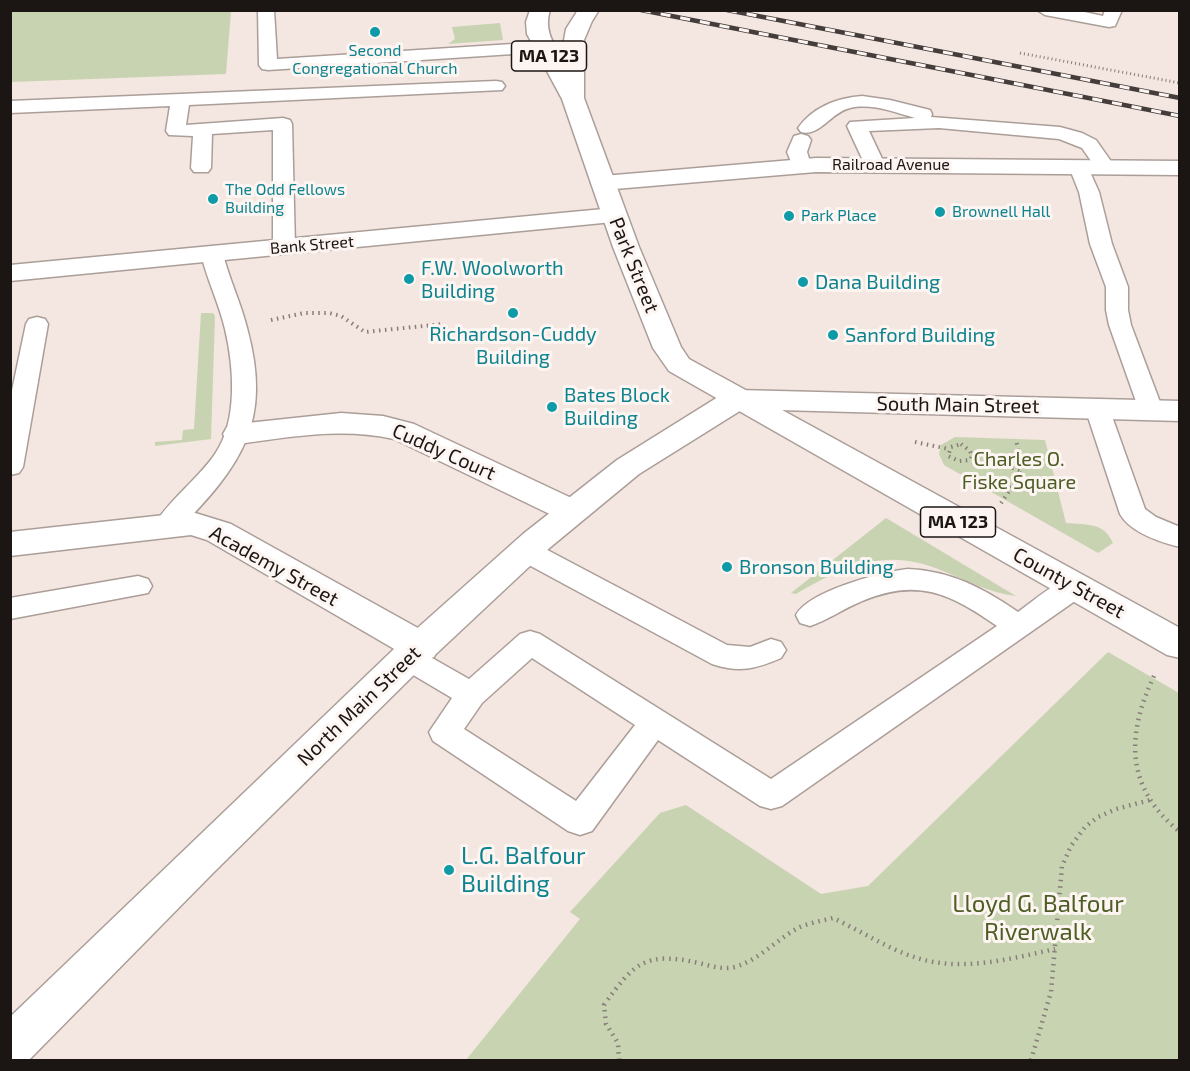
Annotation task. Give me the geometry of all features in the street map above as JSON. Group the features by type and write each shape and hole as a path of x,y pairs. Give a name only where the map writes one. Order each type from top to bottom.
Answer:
{"main road":[{"name":"Park Street","path":"540,10 537,28 544,47 573,99 614,216 674,359 684,369 737,399"},
{"name":"Park Street","path":"573,99 574,34 579,23 590,10"},
{"name":"Railroad Avenue","path":"603,183 801,165 1179,168"},
{"name":"Bank Street","path":"10,273 614,216"},
{"name":"South Main Street","path":"737,399 1165,410"},
{"name":"North Main Street","path":"10,1048 208,851 414,652 526,551 571,511 636,461 737,399"},
{"name":"County Street","path":"737,399 1179,645"},
{"name":"Cuddy Court","path":"238,434 346,423 387,426 403,431 571,511"},
{"name":"Academy Street","path":"10,544 192,523 219,532 414,652"}],"lane":[{"path":"266,10 268,65 544,47"},
{"path":"1045,10 1109,22 1113,10"},
{"path":"10,107 496,86"},
{"path":"180,100 176,131 283,124 284,247"},
{"path":"801,165 797,152 805,134 819,116 834,106 859,100 875,102 965,125"},
{"path":"875,165 857,126 927,121 1060,133 1075,137 1094,148 1105,167"},
{"path":"201,168 203,128"},
{"path":"1079,167 1089,192 1101,244 1118,287 1117,310 1120,325 1165,410"},
{"path":"168,524 197,495 238,434 242,403 241,361 236,329 218,280 212,254"},
{"path":"10,467 37,324"},
{"path":"1097,408 1133,514 1147,524 1179,538"},
{"path":"526,551 722,656 752,658 771,650"},
{"path":"810,615 862,589 893,579 911,578 930,580 970,594 1018,626"},
{"path":"10,609 138,586"},
{"path":"655,722 580,821 444,732 471,695 530,642 771,796 1075,586"},
{"path":"414,652 471,695"}],"path":[{"path":"1020,53 1179,83"},
{"path":"236,329 276,319 313,314 336,315 357,330 364,332 443,324"},
{"path":"1000,504 1023,471 1015,436"},
{"path":"915,442 949,449 961,444 970,451 972,456 1023,471"},
{"path":"949,449 948,456 953,459 970,460 972,456"},
{"path":"1156,672 1142,705 1135,730 1140,777 1150,800 1162,817 1179,832"},
{"path":"1031,1060 1051,992 1062,866 1071,846 1085,827 1098,817 1116,809 1150,800"},
{"path":"619,1060 618,1044 606,1024 604,1005 628,970 647,960 669,957 719,968 734,967 748,961 799,928 833,918 917,958 944,964 978,963 1055,949"}],"green space":[{"path":"10,11 231,11 226,74 11,82"},
{"path":"500,23 503,40 448,44 455,39 452,27"},
{"path":"201,313 213,313 215,316 211,439 155,446 155,442 182,440 183,430 194,429"},
{"name":"Charles O. Fiske Square","path":"955,437 1045,440 1066,523 1100,528 1105,531 1113,543 1098,553 944,465 939,454 941,445"},
{"path":"886,518 1016,596 988,589 923,564 903,560 885,560 850,568 796,594 791,593"},
{"name":"Lloyd G. Balfour Riverwalk","path":"1108,652 1179,693 1179,1060 466,1060 580,919 570,912 660,813 686,805 821,894 868,886"}],"railway":[{"path":"641,10 1180,116"},
{"path":"727,10 1180,98"}],"place":[{"name":"Second Congregational Church","path":"375,32"},
{"name":"The Odd Fellows Building","path":"213,199"},
{"name":"Brownell Hall","path":"940,212"},
{"name":"Park Place","path":"789,216"},
{"name":"F.W. Woolworth Building","path":"409,279"},
{"name":"Dana Building","path":"803,282"},
{"name":"Richardson-Cuddy Building","path":"513,313"},
{"name":"Sanford Building","path":"833,335"},
{"name":"Bates Block Building","path":"552,407"},
{"name":"Bronson Building","path":"727,567"},
{"name":"L.G. Balfour Building","path":"449,870"}]}
